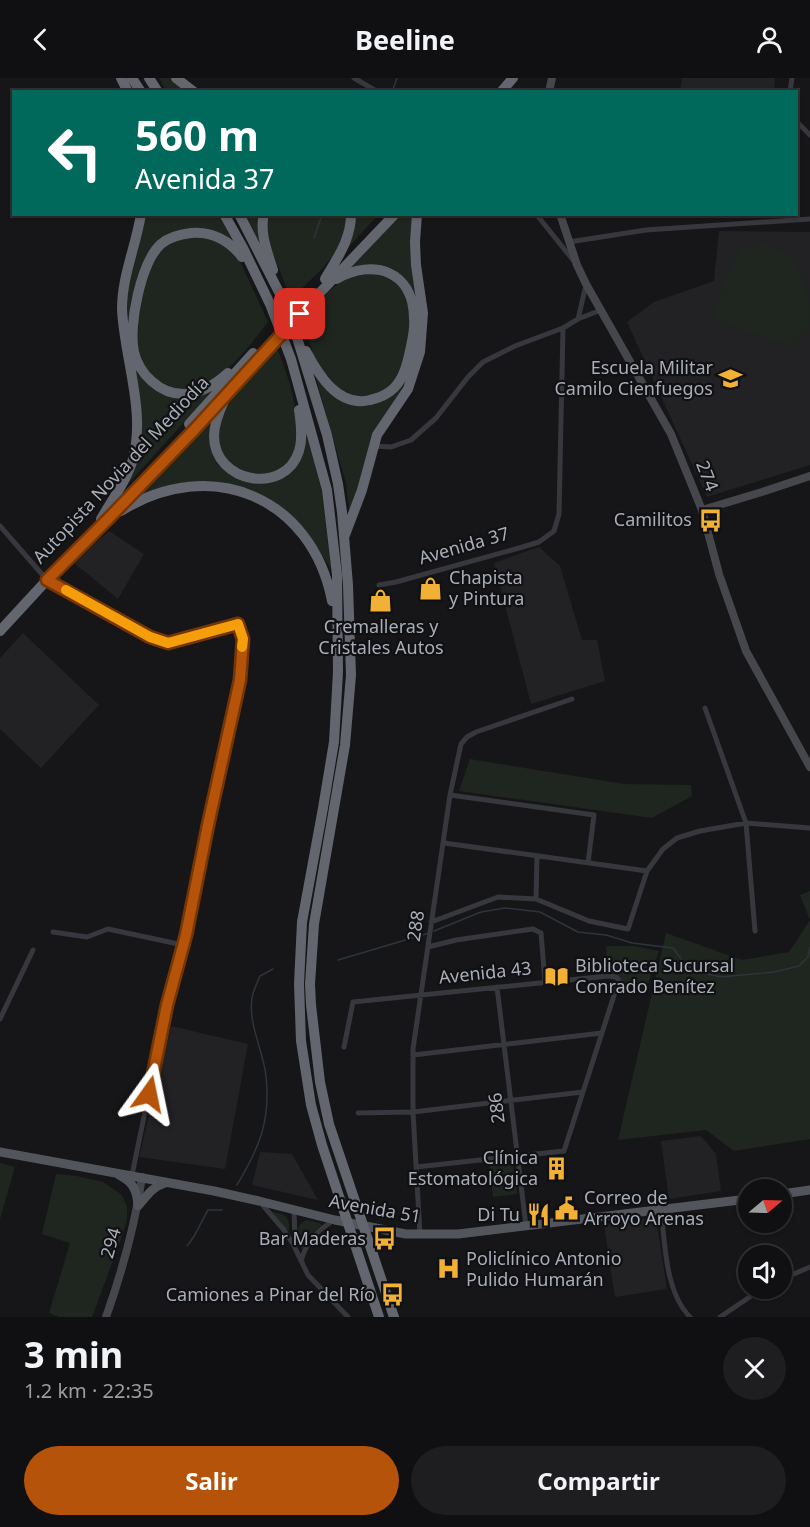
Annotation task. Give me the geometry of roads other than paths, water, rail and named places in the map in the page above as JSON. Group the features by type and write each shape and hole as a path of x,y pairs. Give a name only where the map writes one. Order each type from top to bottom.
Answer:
{"highway":[{"path":"176,78 191,90"},
{"path":"503,90 513,78"},
{"path":"105,519 132,460 136,437 136,414 123,322 123,298 141,216"},
{"path":"225,216 270,304 291,359 327,490 337,575 338,672 333,742 302,922 299,984 301,1041 307,1084 322,1145 379,1317"},
{"path":"240,216 281,296 295,331 327,435 338,484 349,596 351,675 345,745 314,924 310,984 314,1040 329,1124 394,1317"},
{"path":"263,216 264,237 281,296"},
{"path":"328,281 349,236 351,216"},
{"path":"328,281 385,216"},
{"path":"270,304 237,250 217,236 196,232 163,242 149,261 136,302 132,342 136,361 146,377 167,390 184,394 212,385 268,342 393,216"},
{"path":"344,538 362,490 377,435 408,389 420,352 423,313 416,264 417,216"},
{"path":"295,331 322,378 341,396 364,401 379,397 395,387 404,373 413,337 412,303 407,290 390,273 381,269 368,268 328,281"},
{"name":"Autopista Novia del Mediodía","path":"105,519 268,342"},
{"name":"Autopista Novia del Mediodía","path":"0,622 227,394 268,342"},
{"path":"227,394 216,423 214,436 215,448 219,456 230,469 248,478 272,478 283,472 293,463 299,452 301,437 301,421 291,359"},
{"path":"105,519 154,495 182,487 211,485 236,490 261,500 279,511 298,527 318,558 328,581 333,603 338,672"},
{"name":"Autopista Novia del Mediodía","path":"0,631 45,578"},
{"path":"362,1264 375,1260"}],"main road":[{"name":"Avenida 51","path":"0,1152 168,1182 334,1220 420,1235 458,1234 738,1200"},
{"path":"111,1172 132,1184 138,1194 138,1206"},
{"path":"138,1206 151,1190 168,1182"},
{"path":"792,1193 810,1190"}],"street":[{"path":"354,78 375,90"},
{"path":"798,123 810,135"},
{"name":"274","path":"538,216 577,266 671,434 702,510 719,574 746,651 810,767"},
{"path":"561,216 577,266"},
{"path":"568,242 646,230 810,219"},
{"path":"578,319 586,284"},
{"path":"374,446 391,447 411,440 436,418 468,376 483,362 601,310"},
{"name":"Avenida 37","path":"379,585 538,542 554,531 560,514 563,328"},
{"path":"702,510 810,476"},
{"path":"0,526 45,578"},
{"name":"294","path":"45,578 150,637 168,643 238,624 243,639 240,680 183,945 167,1005 137,1176 138,1206 114,1295 105,1317"},
{"name":"288","path":"420,1235 412,1055 450,795 461,744 470,735 572,699"},
{"path":"705,708 746,824 755,932"},
{"path":"450,795 594,815 588,863"},
{"path":"431,922 498,897 536,899 589,921 628,929 647,871 663,849 677,838 700,831 746,824 810,828"},
{"path":"444,843 647,871"},
{"path":"536,899 537,856"},
{"path":"53,932 87,937 108,929 183,945"},
{"path":"428,947 456,940 533,929 541,933 545,982"},
{"path":"0,1019 33,950"},
{"name":"Avenida 43","path":"344,1047 353,1002 615,977 619,980 602,1033"},
{"name":"286","path":"497,987 526,1226"},
{"path":"412,1055 602,1033 564,1151 416,1167"},
{"path":"358,1113 413,1112 583,1092"},
{"path":"259,1201 287,1235 315,1285 348,1317"},
{"path":"661,1209 673,1290 681,1308 690,1317"},
{"path":"294,1211 295,1240 301,1261"},
{"path":"301,1261 309,1240 334,1220"},
{"path":"792,1274 810,1266"},
{"path":"720,1317 747,1299"}],"waterway":[{"path":"393,90 397,78"},
{"path":"314,238 321,216"},
{"path":"434,931 481,912 505,908 540,912 578,932 606,935 632,943 673,948 687,967 721,977 774,972 799,966 808,957 810,947"},
{"path":"338,960 429,933"},
{"path":"237,1185 252,1159 265,1121 266,1076 251,1008 253,993 260,976 273,969"},
{"path":"187,1246 208,1210 222,1210"}],"place":[{"name":"Escuela Militar Camilo Cienfuegos","path":"731,378"},
{"name":"Camilitos","path":"710,520"},
{"name":"Chapista y Pintura","path":"431,588"},
{"name":"Cremalleras y Cristales Autos","path":"381,601"},
{"name":"Biblioteca Sucursal Conrado Benítez","path":"557,976"},
{"name":"Clínica Estomatológica","path":"556,1168"},
{"name":"Correo de Arroyo Arenas","path":"566,1208"},
{"name":"Di Tu","path":"538,1215"},
{"name":"Bar Maderas","path":"384,1239"},
{"name":"Policlínico Antonio Pulido Humarán","path":"448,1269"},
{"name":"Camiones a Pinar del Río","path":"393,1295"}]}
